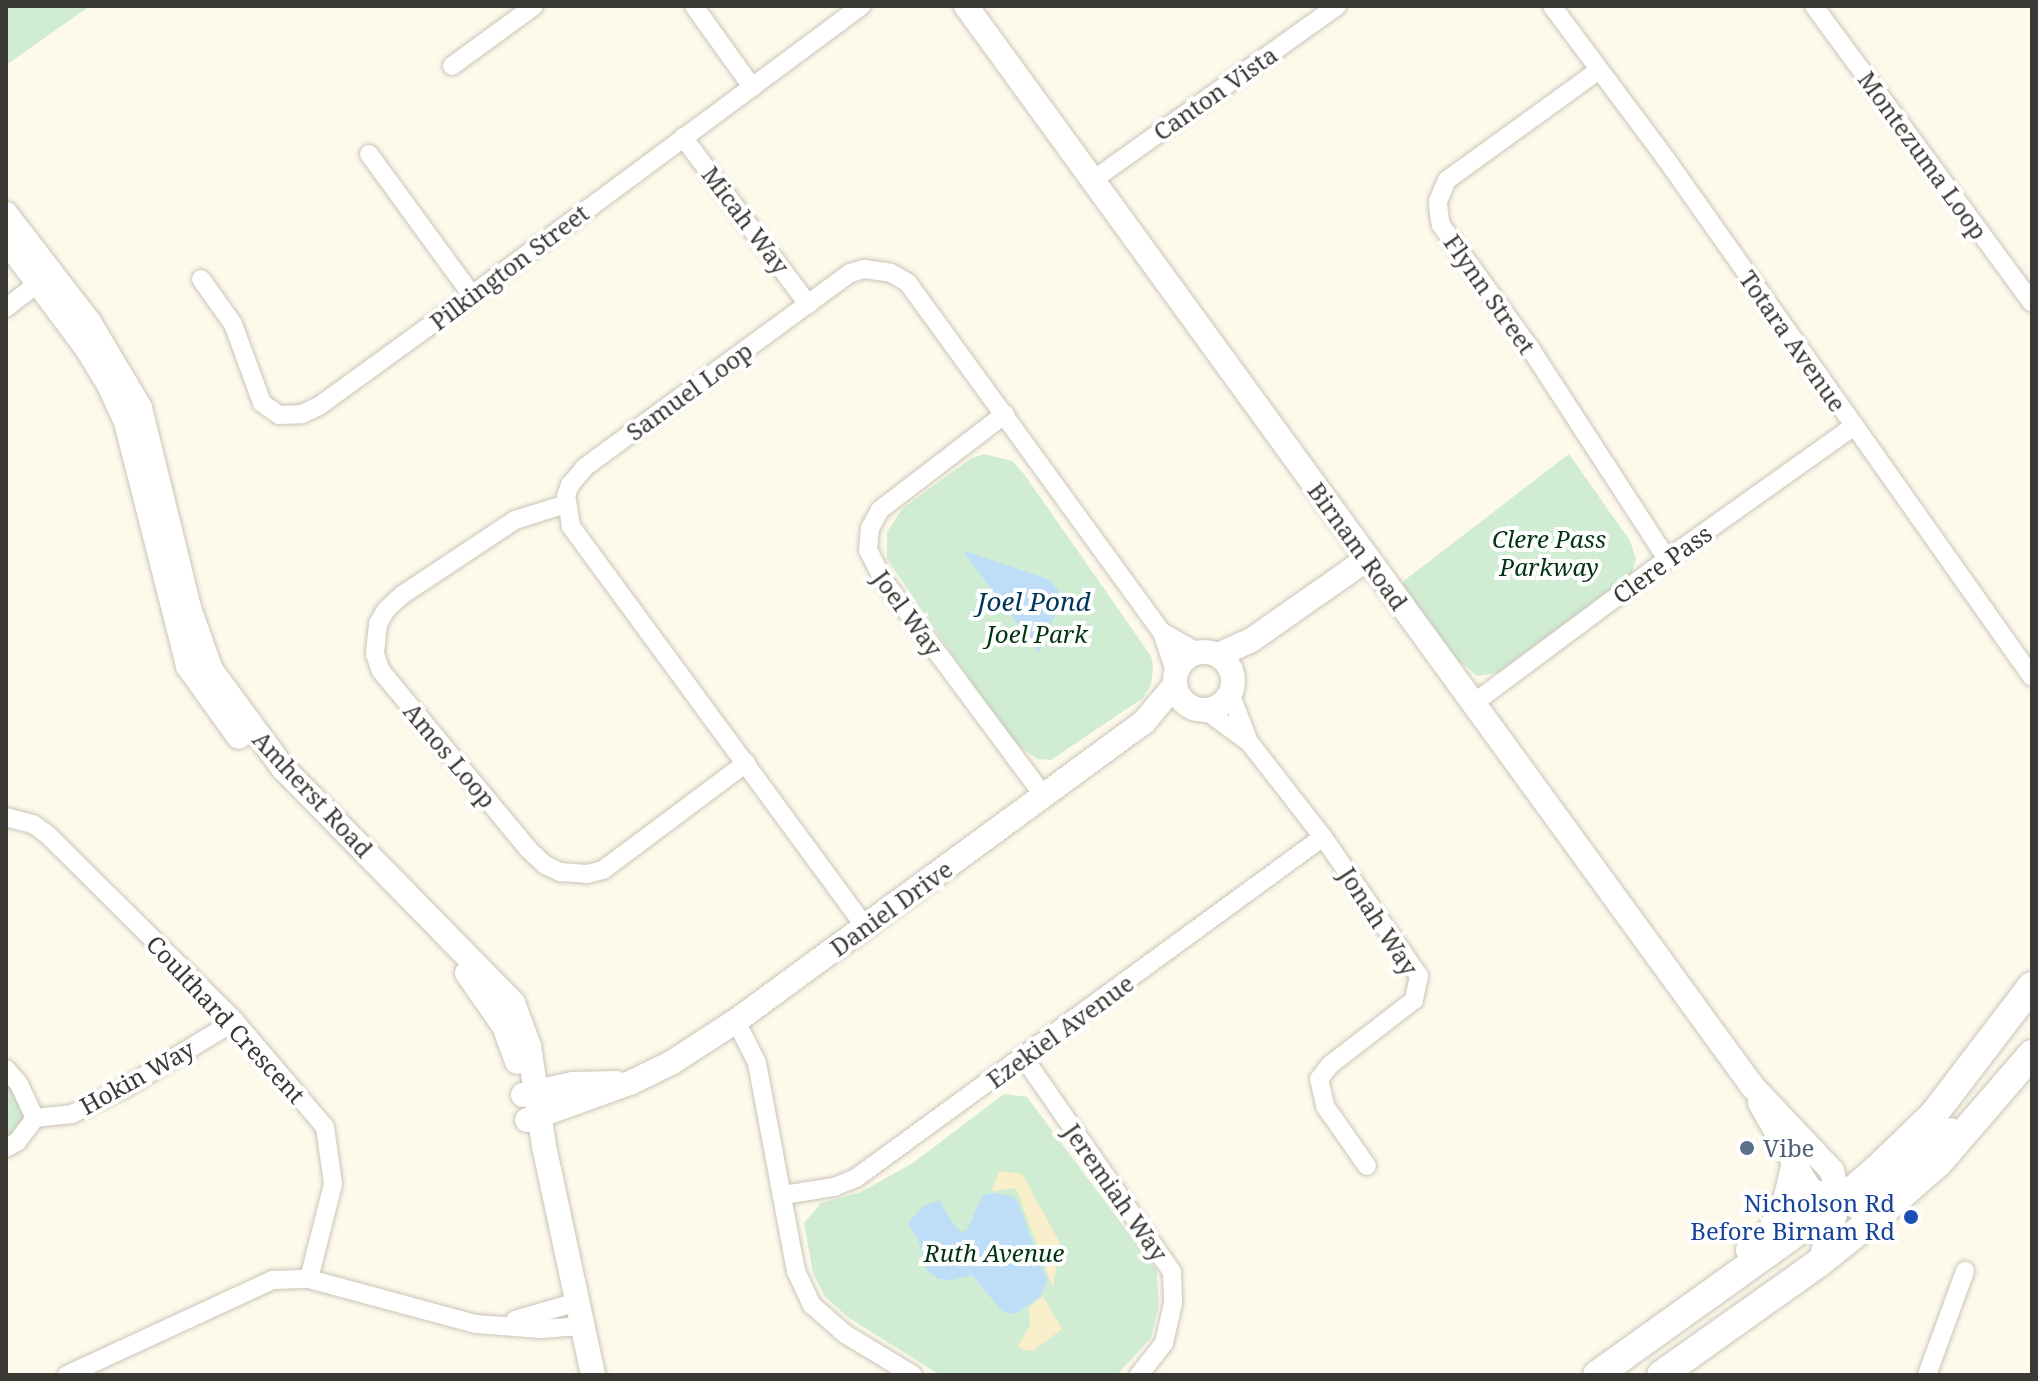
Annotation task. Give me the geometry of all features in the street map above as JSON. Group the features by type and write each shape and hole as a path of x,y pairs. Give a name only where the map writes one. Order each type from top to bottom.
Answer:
{"main road":[{"path":"1597,1375 1839,1202 1934,1114 2032,986"},
{"path":"1661,1375 1820,1262 1938,1163 2032,1054"},
{"path":"1577,1375 1769,1237 1788,1197 1795,1166"}],"street":[{"path":"452,66 534,6"},
{"path":"694,6 752,87"},
{"name":"Pilkington Street","path":"201,279 233,324 262,403 279,415 302,414 319,406 472,295 861,6"},
{"name":"Birnam Road","path":"966,6 1752,1086 1832,1171 1839,1202"},
{"name":"Canton Vista","path":"1093,180 1337,6"},
{"name":"Totara Avenue","path":"1552,6 1666,159 2032,677"},
{"name":"Montezuma Loop","path":"1814,6 2032,303"},
{"name":"Flynn Street","path":"1599,70 1447,180 1438,201 1439,214 1441,225 1530,348 1667,559"},
{"name":"Micah Way","path":"683,137 808,304"},
{"path":"369,154 472,295"},
{"name":"Amherst Road","path":"6,214 88,350 126,422 188,666 236,733 476,983 515,1053 532,1106 571,1316 576,1375"},
{"name":"Amherst Road","path":"6,240 45,277"},
{"name":"Samuel Loop","path":"566,504 570,485 585,467 850,273 864,269 891,273 908,283 1162,632 1175,679"},
{"path":"6,308 45,277"},
{"name":"Joel Way","path":"1005,414 880,510 870,528 868,550 882,578 1043,795"},
{"name":"Clere Pass","path":"1474,703 1667,559 1853,427"},
{"path":"566,504 571,526 580,540 866,928"},
{"name":"Amos Loop","path":"566,504 515,520 402,595 386,610 378,624 375,654 381,671 528,849 545,865 560,872 587,874 603,870 746,763"},
{"name":"Daniel Drive","path":"1219,668 1250,641 1367,559"},
{"name":"Samuel Loop","path":"1162,632 1219,668"},
{"name":"Daniel Drive","path":"532,1106 630,1083 671,1063 736,1021 866,928 1144,722 1188,656 1219,668"},
{"name":"Daniel Drive","path":"1144,722 1224,702 1219,668"},
{"name":"Jonah Way","path":"1219,668 1249,742 1323,837 1419,976 1414,1000 1330,1065 1319,1079 1325,1106 1367,1166"},
{"path":"1175,679 1179,695 1200,709"},
{"name":"Jonah Way","path":"1200,709 1249,742"},
{"name":"Coulthard Crescent","path":"6,817 33,824 48,835 235,1021 325,1127 333,1184 309,1279"},
{"name":"Ezekiel Avenue","path":"784,1195 834,1187 856,1178 1323,837"},
{"name":"Hokin Way","path":"35,1118 72,1114 123,1089 235,1021"},
{"path":"736,1021 757,1063 796,1271 812,1305 845,1334 913,1375"},
{"name":"Jeremiah Way","path":"1024,1058 1172,1272 1173,1303 1164,1343 1139,1375"},
{"path":"6,1069 19,1084 35,1118 17,1142 6,1148"},
{"path":"1820,1262 1839,1202 1856,1206 1872,1204 1973,1106 2008,1084"},
{"name":"Birnam Road","path":"1752,1086 1810,1190 1839,1202"},
{"path":"1927,1375 1965,1271"},
{"path":"67,1375 88,1370 273,1280 309,1279 476,1324 571,1316"},
{"name":"Amherst Road","path":"571,1316 593,1375"}],"green space":[{"path":"6,6 90,6 6,65"},
{"name":"Joel Park","path":"984,454 1012,461 1024,474 1151,656 1151,685 1143,698 1051,760 1037,759 1011,740 887,559 887,532 902,509 970,459"},
{"name":"Clere Pass Parkway","path":"1569,454 1630,541 1636,559 1631,575 1497,673 1477,676 1457,659 1401,583"},
{"path":"6,1072 30,1118 6,1145"},
{"name":"Ruth Avenue","path":"1004,1094 1027,1097 1157,1271 1159,1306 1151,1338 1117,1375 940,1375 849,1318 825,1297 813,1273 804,1223 821,1203 861,1192 913,1163"}],"sand":[{"path":"999,1171 1022,1174 1060,1243 1053,1288 1016,1188 992,1191"},
{"path":"1043,1296 1062,1329 1033,1351 1024,1350 1018,1346 1030,1326 1029,1308"}],"water":[{"name":"Joel Pond","path":"962,550 1050,580 1063,597 1039,652"},
{"path":"992,1193 1014,1197 1018,1203 1047,1280 1041,1296 1015,1314 1002,1311 972,1275 949,1281 927,1271 919,1242 908,1223 923,1206 939,1200 954,1225 962,1232 967,1230 983,1195"}],"place":[{"name":"Vibe","path":"1747,1148"},
{"name":"Nicholson Rd Before Birnam Rd","path":"1911,1217"}]}
